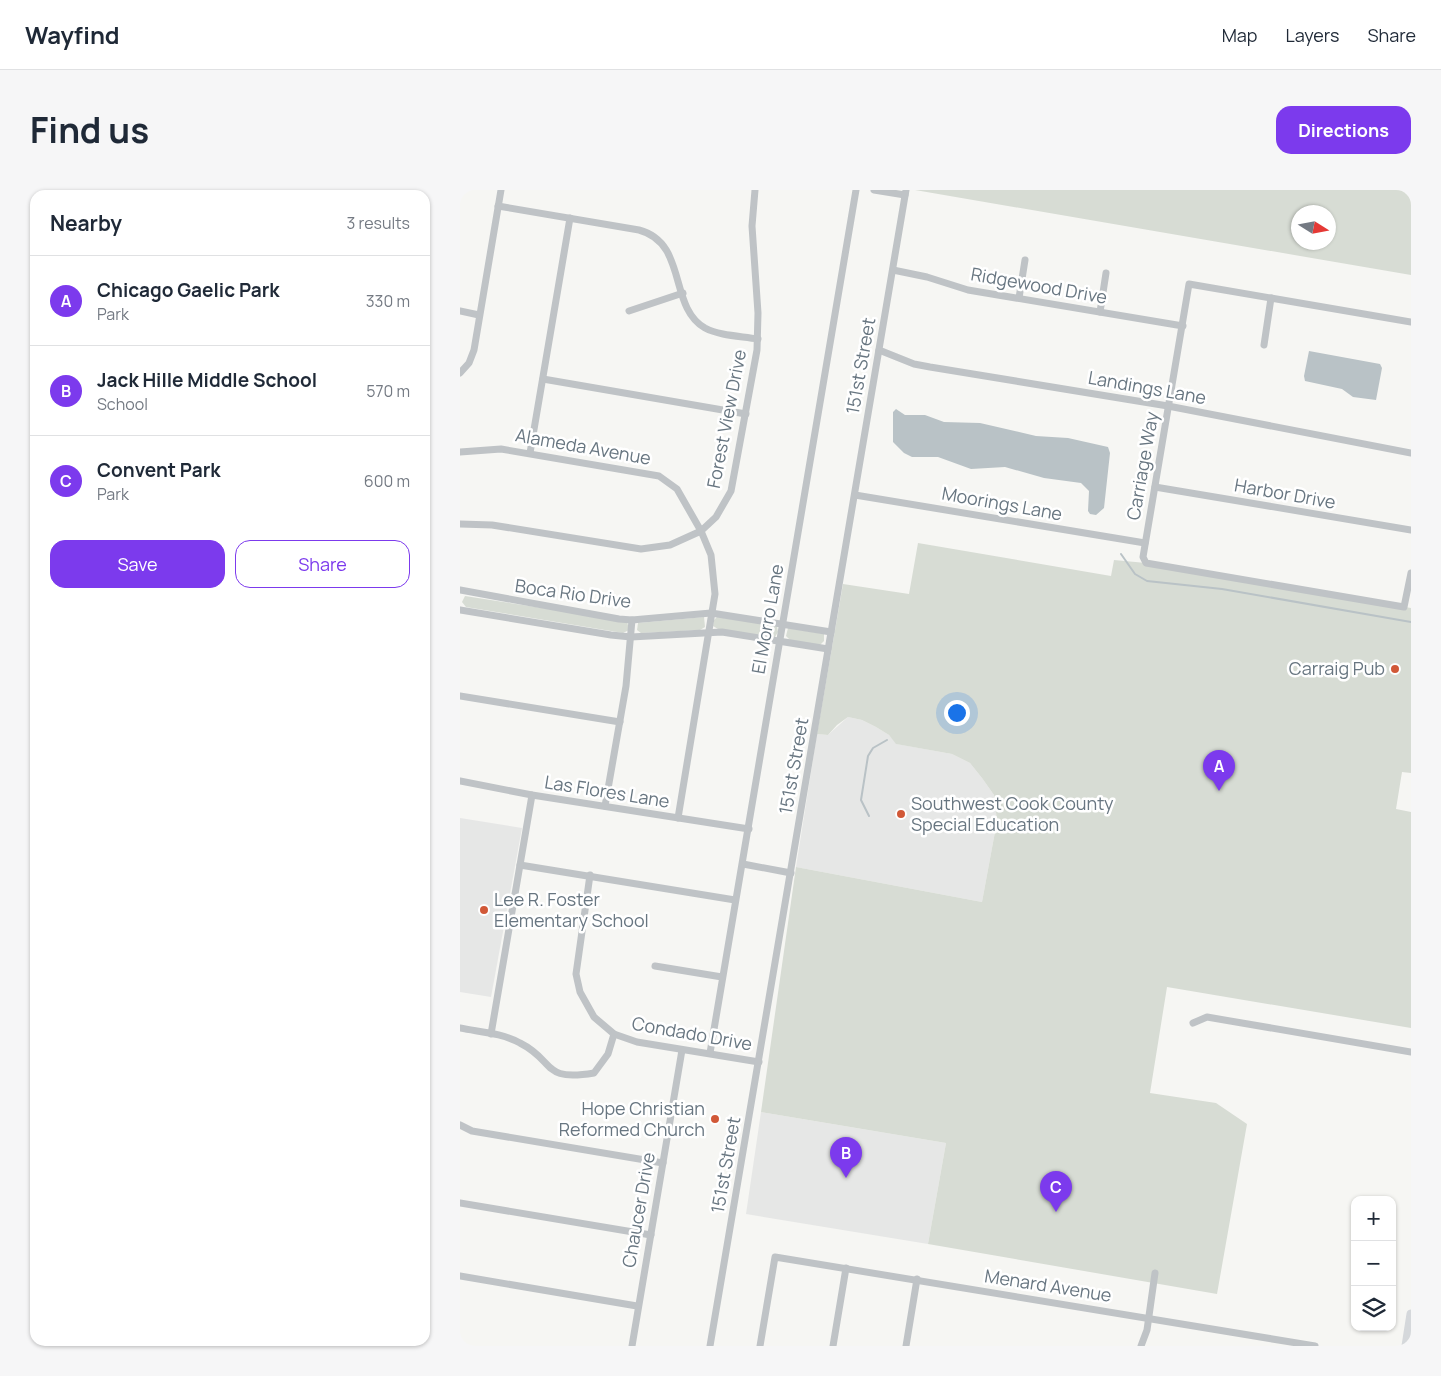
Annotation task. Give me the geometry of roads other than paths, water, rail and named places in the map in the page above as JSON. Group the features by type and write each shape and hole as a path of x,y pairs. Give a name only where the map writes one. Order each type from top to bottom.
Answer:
{"main road":[{"path":"1406,1346 1411,1314"}],"street":[{"path":"460,372 469,363 474,350 501,190"},
{"name":"Forest View Drive","path":"701,532 716,517 731,491 758,339 752,226 755,190"},
{"name":"El Morro Lane","path":"710,1054 735,900 749,829 778,641 783,624 856,190"},
{"path":"874,190 906,193"},
{"name":"151st Street","path":"710,1346 906,193"},
{"path":"498,206 652,234 667,249 691,313 706,328 720,333 758,339"},
{"path":"530,453 570,218"},
{"path":"1020,298 1024,260"},
{"name":"Ridgewood Drive","path":"892,270 927,277 968,290 1183,326"},
{"path":"1100,312 1106,273"},
{"name":"Carriage Way","path":"1271,298 1189,284 1145,543 1144,557 1146,563 1404,607 1411,573"},
{"path":"629,311 683,294"},
{"path":"1264,345 1271,298 1411,322"},
{"path":"460,311 479,315"},
{"name":"Landings Lane","path":"879,350 914,364 1168,406 1411,453"},
{"path":"543,379 746,414"},
{"name":"Alameda Avenue","path":"460,452 493,449 530,453 659,476 677,489 701,532"},
{"name":"Harbor Drive","path":"1155,487 1411,530"},
{"name":"Moorings Lane","path":"855,494 1145,543"},
{"path":"460,524 492,525 641,549 670,545 701,532 708,544 715,577 715,594 678,818"},
{"name":"Boca Rio Drive","path":"461,593 632,620 711,613 831,632"},
{"name":"Boca Rio Drive","path":"460,610 631,637 708,632 828,649"},
{"path":"605,806 620,722 632,620"},
{"path":"460,696 620,722"},
{"name":"Las Flores Lane","path":"460,781 532,795 749,829"},
{"path":"490,1034 532,795"},
{"path":"743,864 791,872"},
{"path":"520,865 735,900"},
{"name":"Condado Drive","path":"590,875 576,974 586,1005 594,1017 614,1034 637,1042 758,1062"},
{"path":"655,966 722,977"},
{"path":"1193,1023 1207,1017 1411,1052"},
{"path":"460,1028 520,1043 529,1048 550,1069 567,1076 594,1073 608,1054 614,1034"},
{"name":"Chaucer Drive","path":"632,1346 682,1050"},
{"path":"460,1125 472,1132 663,1163"},
{"path":"460,1203 651,1235"},
{"name":"Menard Avenue","path":"760,1346 775,1257 1315,1346"},
{"path":"833,1346 846,1268"},
{"path":"1141,1346 1149,1318 1155,1273"},
{"path":"460,1276 638,1306"},
{"path":"906,1346 917,1280"}],"waterway":[{"path":"1121,554 1135,574 1147,581 1222,589 1411,622"},
{"path":"869,816 861,800 868,756 873,748 887,740"}],"place":[{"name":"Carraig Pub","path":"1395,669"},
{"name":"Chicago Gaelic Park","path":"1219,791"},
{"name":"Southwest Cook County Special Education","path":"901,814"},
{"name":"Lee R. Foster Elementary School","path":"484,910"},
{"name":"Hope Christian Reformed Church","path":"715,1119"},
{"name":"Jack Hille Middle School","path":"846,1178"},
{"name":"Convent Park","path":"1056,1212"}]}
